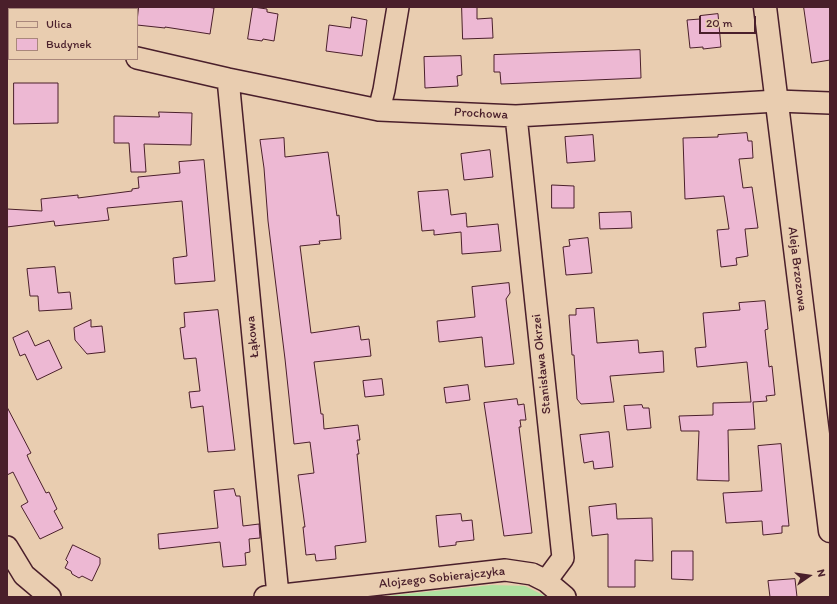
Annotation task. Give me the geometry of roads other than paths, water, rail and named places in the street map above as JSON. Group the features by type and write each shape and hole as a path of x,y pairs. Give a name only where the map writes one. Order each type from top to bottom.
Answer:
{"street":[{"path":"379,110 384,90 398,7"},
{"name":"Aleja Brzozowa","path":"765,7 830,531"},
{"name":"Prochowa","path":"138,58 228,79 379,110 516,116 777,101 830,103"},
{"name":"Łąkowa","path":"228,79 271,596"},
{"name":"Stanisława Okrzei","path":"516,116 563,558 546,581"},
{"path":"7,547 24,575 50,597"},
{"name":"Alojzego Sobierajczyka","path":"271,596 505,570 532,574 546,581"},
{"path":"546,581 565,597"}]}
